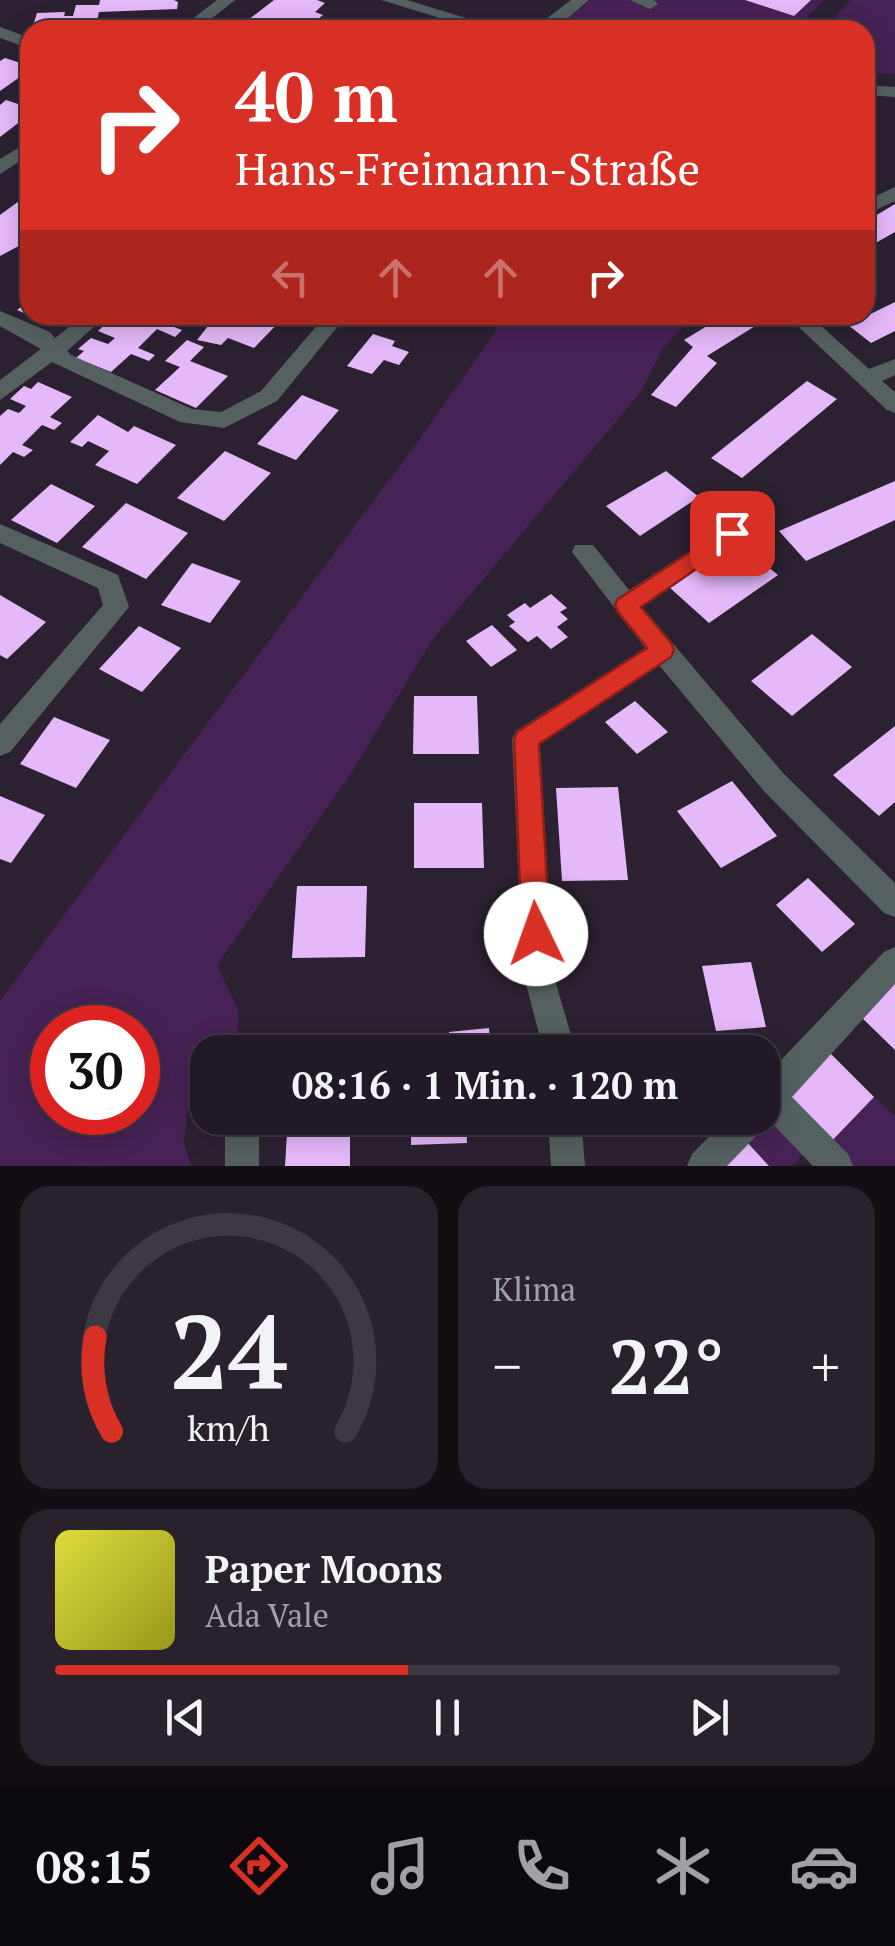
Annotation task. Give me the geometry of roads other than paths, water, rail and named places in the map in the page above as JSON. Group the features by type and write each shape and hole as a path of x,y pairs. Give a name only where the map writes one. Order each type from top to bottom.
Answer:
{"street":[{"path":"200,20 227,0"},
{"path":"389,0 461,20"},
{"path":"556,20 582,0"},
{"path":"0,318 42,337 62,360 188,416 224,420 268,396 328,325"},
{"path":"0,392 33,361 87,325"},
{"path":"807,325 895,406"},
{"path":"866,380 895,366"},
{"path":"0,533 109,582 116,607 0,744"},
{"path":"626,605 732,533"},
{"path":"584,552 737,744 817,832 895,904"},
{"path":"555,1035 538,973 526,740 662,650"},
{"path":"780,1085 895,962"},
{"path":"780,1122 836,1166"},
{"path":"566,1135 568,1166"},
{"path":"704,1166 733,1135"}]}
